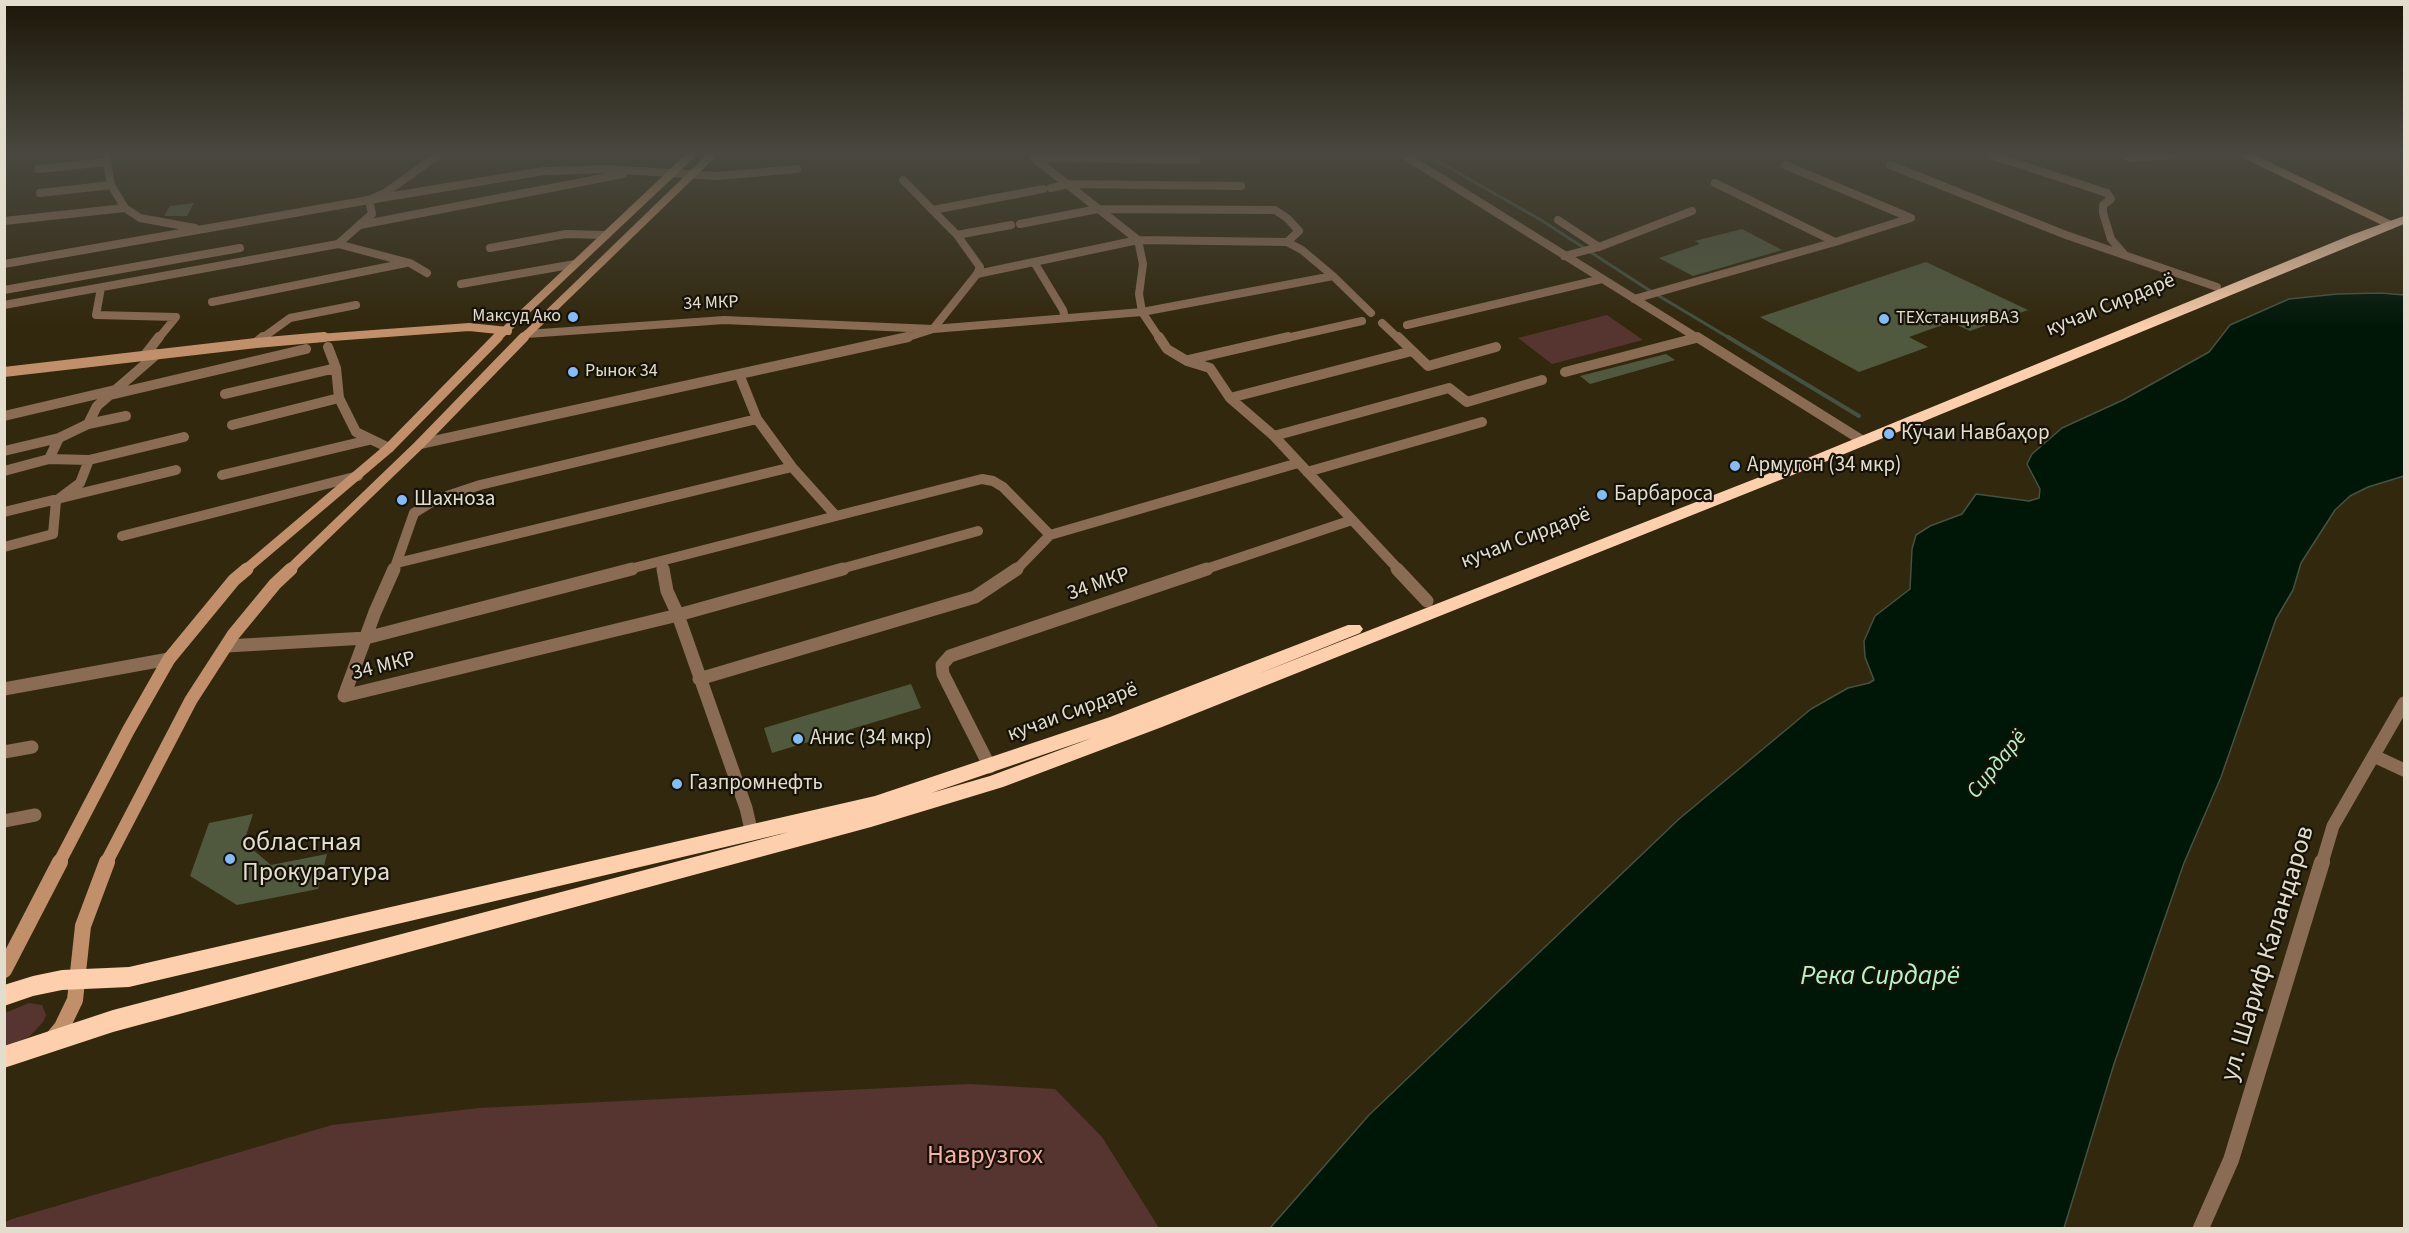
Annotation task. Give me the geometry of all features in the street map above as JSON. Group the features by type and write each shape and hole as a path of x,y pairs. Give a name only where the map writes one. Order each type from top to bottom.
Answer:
{"highway":[{"path":"4,1057 113,1021 755,842 996,782 1155,722 2223,288 2393,222 2404,213"},
{"name":"кучаи Сирдарё","path":"755,842 990,767 1117,722 1856,437"},
{"path":"4,996 33,986 62,980 129,977 755,842"}],"main road":[{"path":"4,970 128,731 169,659 234,580 389,448 504,331 630,213"},
{"path":"50,1042 70,1011 78,981 83,926 109,856 191,700 227,646 275,584 653,213"},
{"path":"2372,213 2393,222"},
{"path":"4,372 256,343 469,327 527,334"},
{"path":"4,381 63,368 145,355"}],"street":[{"path":"4,221 83,213"},
{"path":"132,213 140,218 202,230"},
{"path":"4,264 299,213"},
{"path":"338,244 372,213"},
{"path":"359,225 425,213"},
{"path":"933,329 977,274 980,267 957,235 935,213"},
{"path":"957,235 1078,213"},
{"path":"1103,213 1138,240 1143,264 1139,294 1142,312 1167,349 1187,361 1210,368 1230,398 1274,436 1426,601"},
{"path":"1279,213 1299,231 1287,242"},
{"path":"1495,213 1856,437"},
{"path":"1564,256 1599,247 1688,213"},
{"path":"1775,213 1835,242"},
{"path":"1634,299 1911,218 1898,213"},
{"path":"2008,213 2066,236 2223,288"},
{"path":"2103,213 2111,239 2125,254"},
{"path":"1558,220 1599,247"},
{"path":"490,248 566,234 606,235"},
{"path":"977,274 1138,240 1287,242 1302,250 1333,276 1371,313"},
{"path":"4,305 338,244 410,263 427,273"},
{"path":"4,290 240,248"},
{"path":"1034,262 1063,310 1065,318"},
{"path":"212,302 410,263"},
{"path":"461,284 575,264"},
{"path":"112,286 117,270"},
{"name":"34 МКР","path":"527,334 724,320 933,329 1142,312 1333,276"},
{"path":"1407,325 1602,279"},
{"path":"102,288 96,315 176,317 145,355"},
{"path":"256,343 290,318 356,305"},
{"path":"1187,361 1362,321"},
{"path":"1382,323 1428,366 1496,347"},
{"name":"34 МКР","path":"420,444 907,338 933,329"},
{"path":"1565,372 1696,338"},
{"path":"328,347 336,368 339,398 356,432 389,448"},
{"path":"4,416 306,349"},
{"path":"1230,398 1412,351"},
{"path":"88,424 97,406 157,354"},
{"path":"225,394 336,368"},
{"path":"739,374 757,419 792,467 836,516"},
{"path":"1274,436 1449,388 1467,402 1542,380"},
{"path":"232,425 339,398"},
{"path":"4,451 59,438 88,424 126,416"},
{"path":"366,638 397,563 414,513 435,500 480,485 757,419"},
{"path":"699,679 975,597 1016,571 1050,535 1482,422"},
{"path":"4,471 49,459 89,460 184,437"},
{"path":"49,459 59,438"},
{"path":"222,475 369,440"},
{"path":"4,547 53,534 56,501 80,483 89,460"},
{"path":"397,563 792,467"},
{"path":"4,512 176,470"},
{"path":"122,536 358,476"},
{"path":"227,646 366,638 982,479 993,481 1003,487 1050,535"},
{"name":"34 МКР","path":"990,767 943,674 942,665 950,656 1352,520"},
{"name":"34 МКР","path":"366,638 344,696 678,615 978,531"},
{"path":"662,563 667,591 678,615 746,808 755,842"},
{"path":"4,689 169,659"},
{"name":"ул. Шариф Каландаров","path":"2201,1228 2230,1160 2332,826 2404,703"},
{"path":"4,752 32,747"},
{"path":"2374,756 2404,770"},
{"path":"4,821 35,815"}],"green space":[{"path":"1607,315 1643,340 1552,364 1518,338"},
{"path":"29,1003 42,1005 46,1015 43,1022 30,1036 5,1048 5,1013"},
{"name":"Наврузгох","path":"969,1084 1055,1089 1102,1137 1159,1228 5,1228 5,1222 12,1219 332,1125 479,1108"}],"water":[{"name":"Река Сирдарё","path":"2337,294 2404,295 2404,476 2368,487 2350,496 2335,510 2301,563 2293,590 2276,619 2221,777 2184,863 2114,1064 2064,1228 1270,1228 1369,1115 1679,819 1811,709 1848,688 1874,680 1865,657 1864,641 1875,616 1910,589 1912,549 1916,535 1930,526 1962,514 1976,494 2029,501 2039,498 2040,489 2027,464 2032,454 2062,428 2123,400 2209,352 2230,325 2289,299"}],"building":[{"path":"166,213 189,213 187,216 164,216"},
{"path":"1742,229 1782,250 1693,276 1659,258 1700,244 1695,241"},
{"name":"ТЕХстанцияВАЗ","path":"1926,262 2028,310 1970,331 1951,322 1909,337 1928,347 1859,372 1760,317"},
{"path":"1666,354 1675,360 1590,384 1580,376"},
{"path":"911,684 921,708 772,753 764,728"},
{"name":"областная Прокуратура","path":"253,814 244,842 271,865 327,854 318,889 237,905 190,876 209,823"}],"waterway":[{"path":"1528,213 1731,339"},
{"path":"1728,337 1859,416"}],"place":[{"name":"Максуд Ако","path":"573,317"},
{"name":"ТЕХстанцияВАЗ","path":"1884,319"},
{"name":"Рынок 34","path":"573,372"},
{"name":"Кӯчаи Навбаҳор","path":"1889,434"},
{"name":"Армугон (34 мкр)","path":"1735,466"},
{"name":"Барбароса","path":"1602,495"},
{"name":"Шахноза","path":"402,500"},
{"name":"Анис (34 мкр)","path":"798,739"},
{"name":"Газпромнефть","path":"677,784"},
{"name":"областная Прокуратура","path":"230,859"}],"water label":[{"name":"Сирдарё","path":"1998,765"}]}
